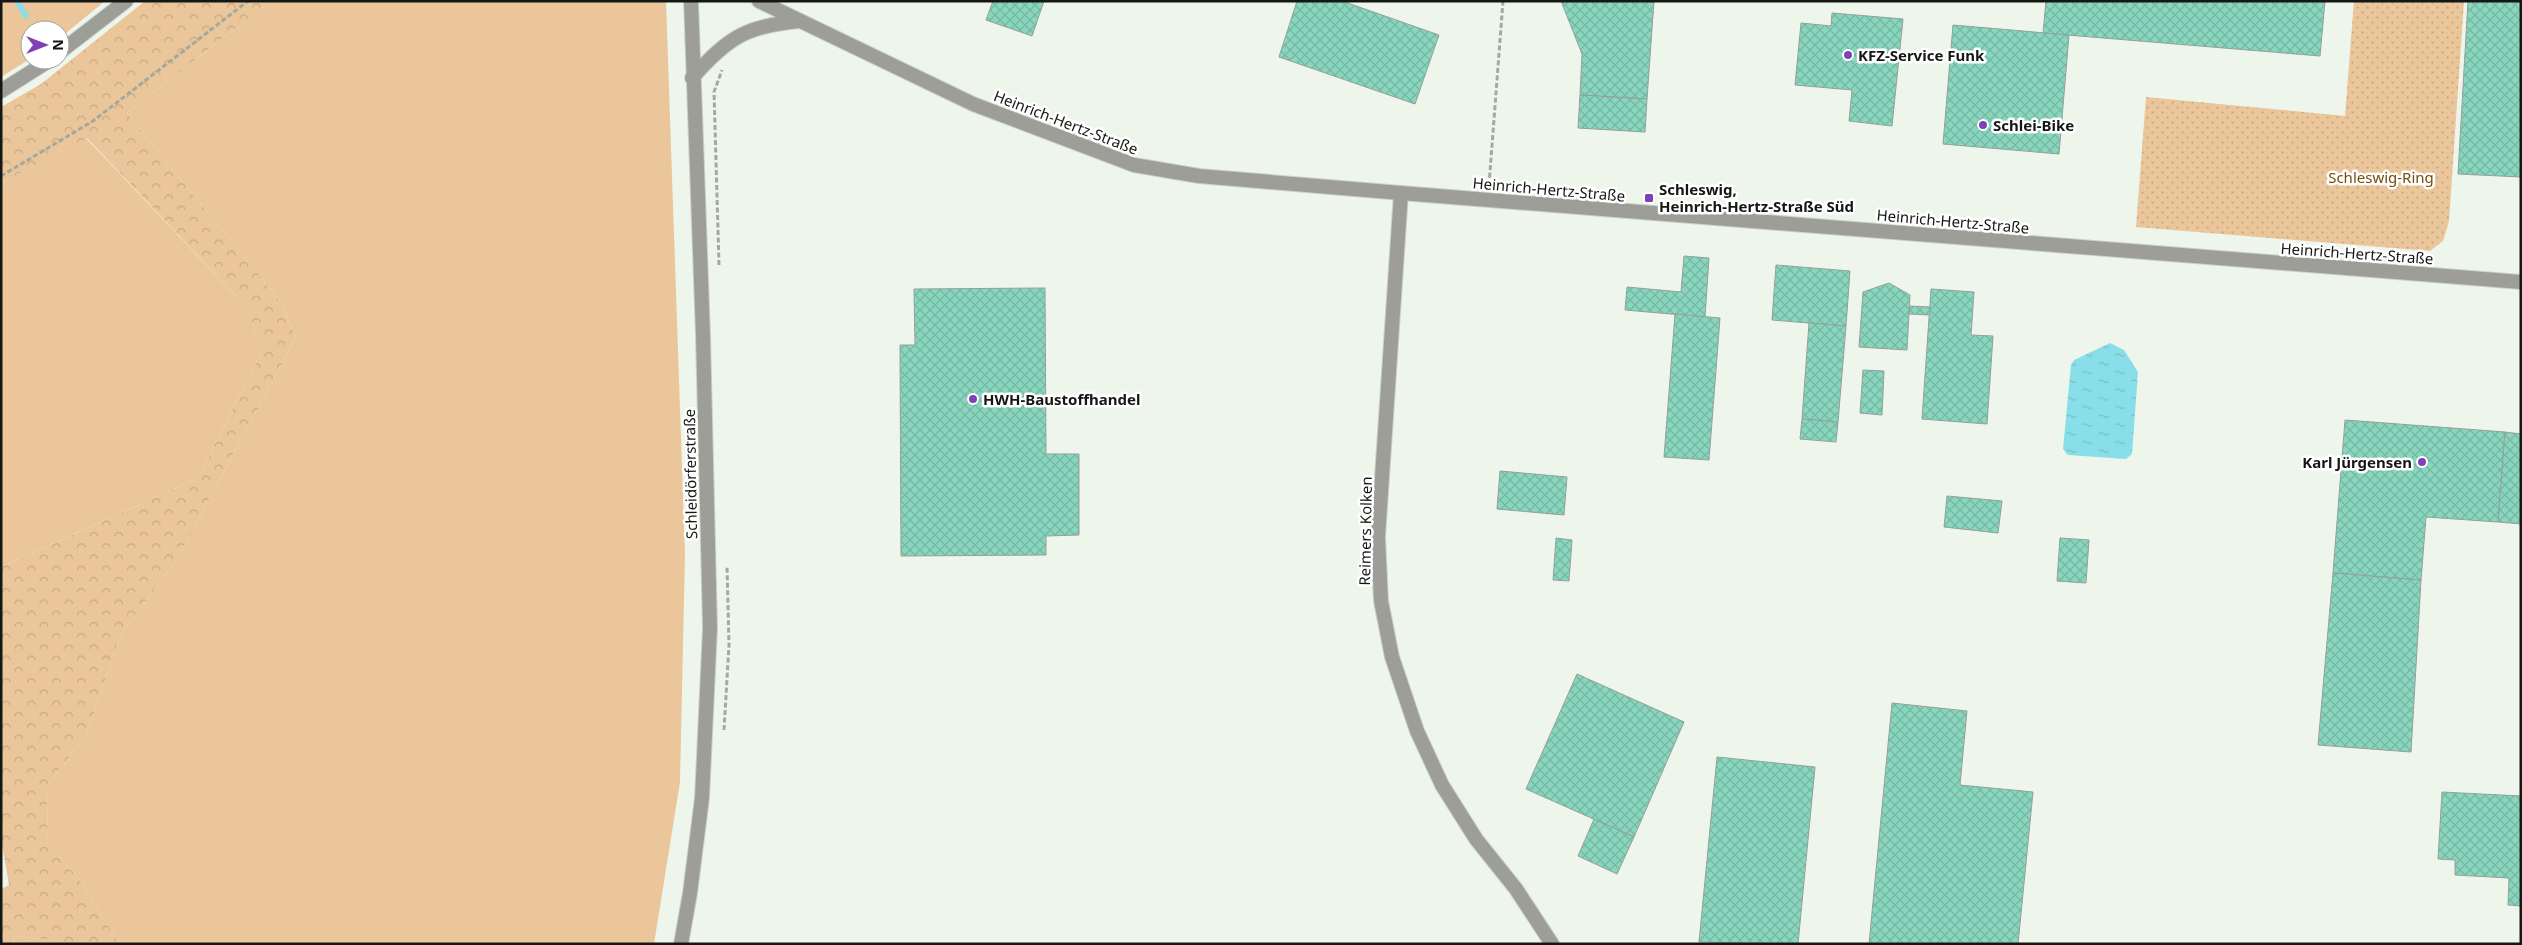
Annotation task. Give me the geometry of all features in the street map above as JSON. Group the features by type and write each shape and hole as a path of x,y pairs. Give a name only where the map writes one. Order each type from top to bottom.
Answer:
{"street":[{"path":"70,44 126,1"},
{"name":"Schleidörferstraße","path":"681,944 690,894 702,798 710,628 703,335 692,78 691,1"},
{"name":"Heinrich-Hertz-Straße","path":"759,1 973,104 1134,166 1199,176 1401,194 2521,282"},
{"path":"692,78 711,56 736,37 766,24 799,21"},
{"path":"1,91 34,70"},
{"name":"Reimers Kolken","path":"1401,194 1378,537 1381,601 1392,657 1417,731 1442,785 1476,839 1516,889 1552,944"}],"path":[{"path":"1,176 93,121 248,1"},
{"path":"1488,200 1503,1"}],"green space":[{"path":"1,1 105,1 70,30 70,20 20,20 20,65 1,77"},
{"path":"145,1 271,1 127,113 280,301 296,337 178,558 121,634 86,736 47,785 48,845 77,876 120,944 55,944 53,940 14,936 13,944 1,944 1,889 9,885 1,838 1,567 198,478 262,350 248,309 87,138 1,183 1,107 41,84 59,70 70,70 70,61"},
{"path":"271,1 666,1 685,554 680,782 654,944 120,944 77,876 48,845 47,785 86,736 121,634 178,558 296,337 280,301 127,113"},
{"name":"Schleswig-Ring","path":"2354,1 2464,1 2449,221 2443,241 2430,251 2136,227 2146,97 2345,116"},
{"path":"86,138 248,309 262,350 198,478 1,567 1,183"},
{"path":"14,936 53,940 55,944 13,944"}],"water":[{"path":"2110,343 2124,350 2138,372 2132,454 2126,459 2068,455 2063,449 2071,365 2074,360"}],"building":[{"path":"993,1 1044,1 1032,36 986,20"},
{"path":"1297,1 1342,1 1439,35 1415,104 1279,57"},
{"path":"1561,1 1654,1 1647,99 1580,95 1582,54"},
{"path":"2046,1 2325,1 2320,56 2043,33"},
{"path":"2468,1 2521,1 2521,177 2458,174"},
{"name":"KFZ-Service Funk","path":"1832,13 1903,19 1892,126 1849,121 1852,90 1795,85 1801,23 1831,26"},
{"path":"1953,25 2069,35 2059,154 1943,144"},
{"path":"1580,95 1647,99 1645,132 1578,128"},
{"path":"1684,256 1709,258 1705,317 1625,310 1627,287 1681,292"},
{"path":"1776,265 1850,271 1846,326 1772,320"},
{"path":"1889,283 1910,295 1907,350 1859,347 1863,292"},
{"name":"HWH-Baustoffhandel","path":"1045,288 1046,454 1079,454 1079,535 1046,536 1046,555 901,556 900,345 915,345 914,289"},
{"path":"1931,289 1974,292 1971,335 1993,336 1987,424 1922,419"},
{"path":"1910,306 1930,307 1930,315 1909,314"},
{"path":"1675,314 1720,318 1709,460 1664,457"},
{"path":"1809,323 1846,326 1838,422 1802,419"},
{"path":"1863,370 1884,371 1882,415 1860,413"},
{"path":"1802,419 1838,422 1836,442 1800,439"},
{"path":"2345,420 2505,432 2498,522 2426,517 2421,580 2333,573"},
{"path":"2505,432 2521,434 2521,524 2498,522"},
{"path":"1500,471 1567,477 1564,515 1497,509"},
{"path":"1947,496 2002,501 1998,533 1944,527"},
{"path":"1556,538 1572,540 1569,581 1553,580"},
{"path":"2060,538 2089,540 2086,583 2057,581"},
{"path":"2333,573 2421,580 2411,752 2318,745"},
{"path":"1577,674 1684,722 1634,837 1526,789"},
{"path":"1892,703 1967,711 1960,785 2033,792 2018,944 1869,944"},
{"path":"1717,757 1815,767 1798,944 1699,942"},
{"path":"2442,792 2521,796 2521,906 2508,905 2509,878 2455,875 2455,860 2438,859"},
{"path":"1594,819 1634,837 1617,874 1578,856"}],"waterway":[{"path":"17,1 26,16"}],"place":[{"name":"KFZ-Service Funk","path":"1848,55"},
{"name":"Schlei-Bike","path":"1983,125"},
{"name":"Schleswig, Heinrich-Hertz-Straße Süd","path":"1649,198"},
{"name":"HWH-Baustoffhandel","path":"973,399"},
{"name":"Karl Jürgensen","path":"2422,462"}]}
